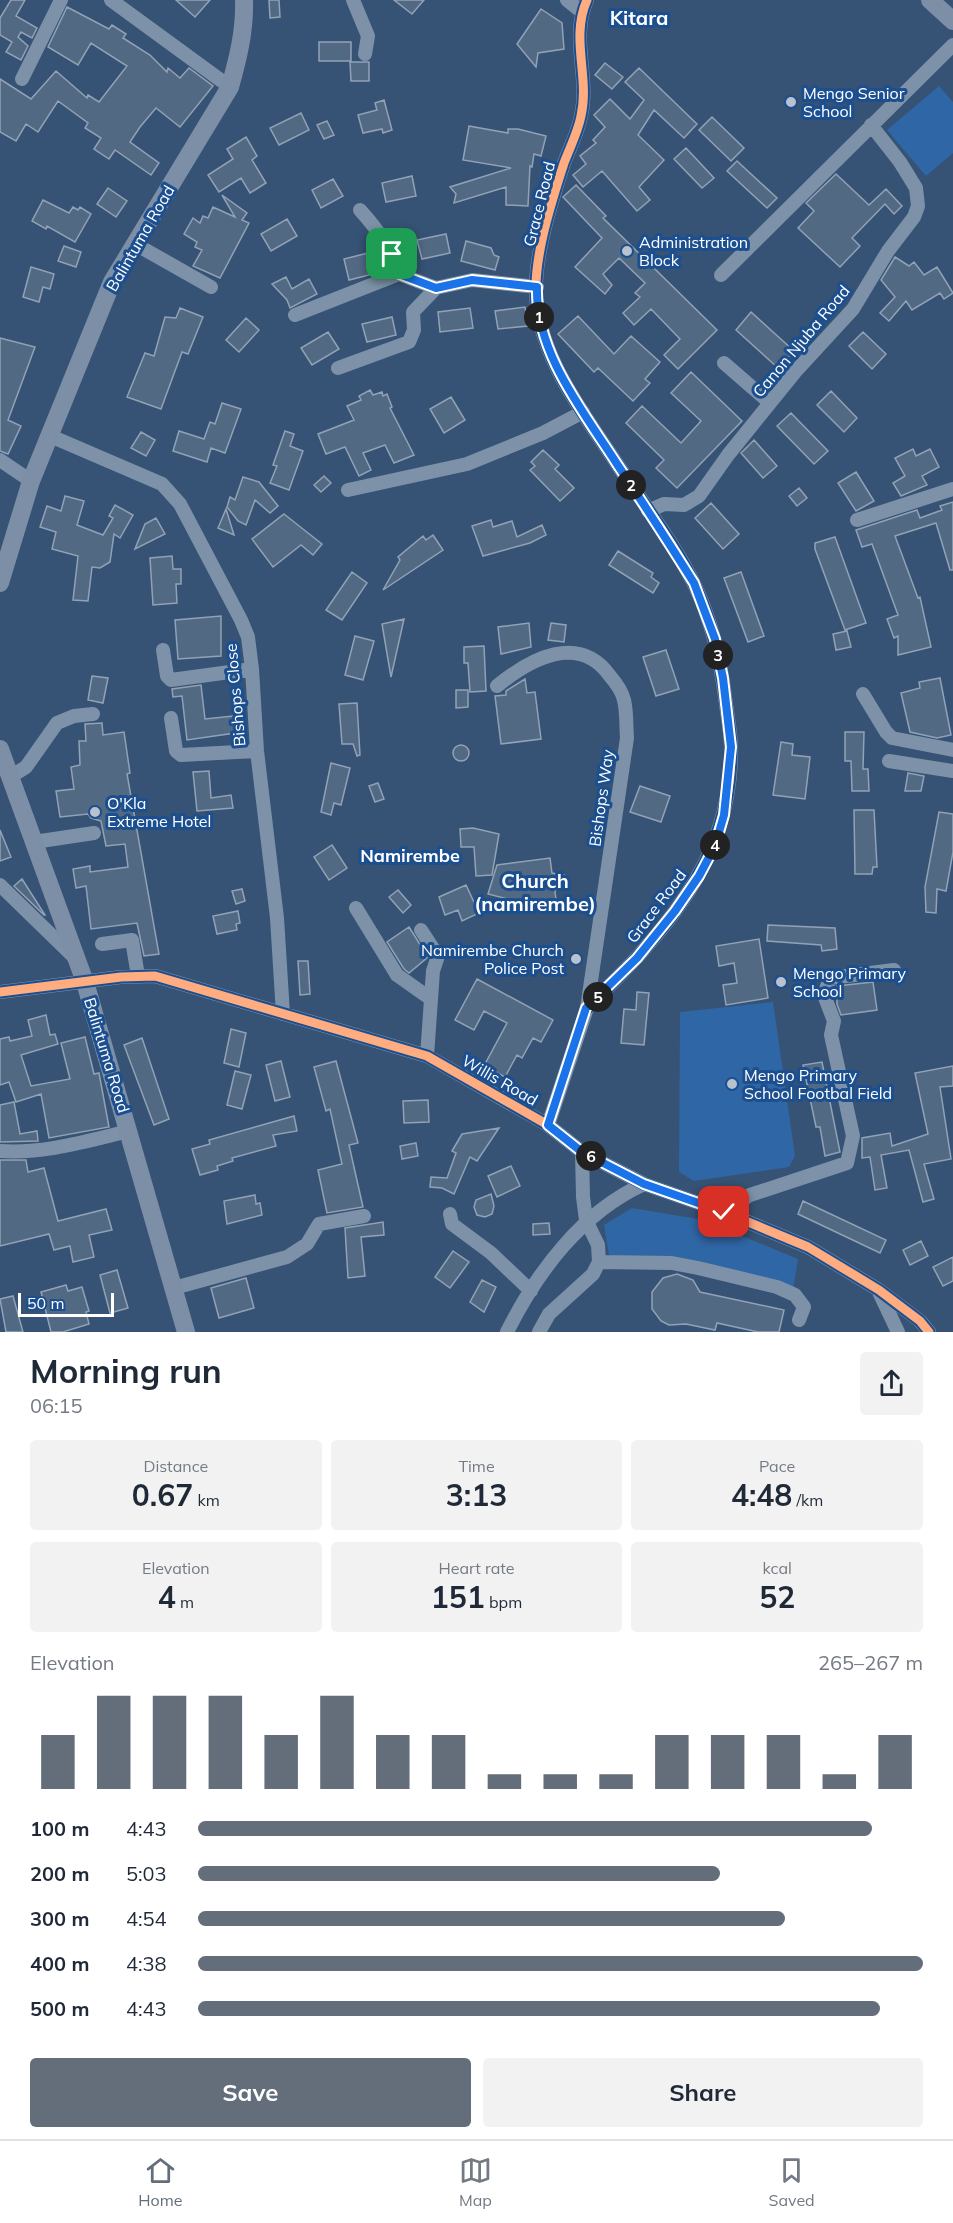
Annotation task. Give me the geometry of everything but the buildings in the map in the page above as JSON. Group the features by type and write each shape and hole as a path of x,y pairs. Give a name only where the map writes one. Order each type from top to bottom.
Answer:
{"main road":[{"name":"Balintuma Road","path":"0,583 4,554 48,435 112,282 230,87 241,43 244,0"},
{"path":"930,0 953,21"},
{"name":"Balintuma Road","path":"0,749 85,982 186,1332"}],"street":[{"path":"22,79 61,0"},
{"path":"111,0 230,87"},
{"path":"353,0 368,36 365,54"},
{"path":"567,0 584,6"},
{"name":"Grace Road","path":"584,6 579,47 584,97 581,116 549,215 537,287 541,327 550,353 583,412 694,583 715,639 731,747 724,815 715,846 699,876 637,958 586,1008"},
{"path":"721,275 953,45"},
{"name":"Canon Njuba Road","path":"648,511 664,504 684,505 699,496 770,403 853,309 888,251 914,217 918,206 916,188 900,162 871,125"},
{"path":"360,210 378,229 392,254 399,274"},
{"path":"135,244 211,287"},
{"path":"295,315 399,274 436,288 472,280 537,287"},
{"path":"339,368 409,342 414,330 413,312 436,288"},
{"path":"724,363 770,403"},
{"path":"348,490 467,464 543,433 583,412"},
{"name":"Bishops Close","path":"48,435 162,484 172,493 193,527 248,637 257,752 278,918 283,1014"},
{"path":"0,460 31,481"},
{"path":"857,520 953,489"},
{"path":"163,650 167,676 171,680 252,669"},
{"name":"Bishops Way","path":"497,686 522,666 542,657 568,653 587,654 602,664 625,701 627,738 586,1008 548,1125"},
{"path":"863,694 892,738 953,750"},
{"path":"10,777 26,767 57,723 75,716 93,714"},
{"path":"171,718 176,751 181,755 257,752"},
{"path":"889,761 953,771"},
{"path":"34,842 94,832"},
{"path":"0,885 77,960"},
{"path":"356,908 397,975 431,999"},
{"path":"421,930 438,956 433,971 427,1056"},
{"path":"102,944 132,940 138,976"},
{"path":"724,1212 750,1195 847,1163 853,1136 831,1035 834,1021 824,995 830,978 894,970"},
{"name":"Willis Road","path":"0,992 138,976 173,981 427,1056 548,1125 582,1152 644,1184 724,1212 808,1247 879,1290 920,1321 929,1332"},
{"path":"0,1151 24,1153 44,1150 129,1131"},
{"path":"539,1332 549,1314 593,1274 599,1262 598,1245 586,1220 582,1152"},
{"path":"507,1332 531,1291 586,1220 619,1195 644,1184"},
{"path":"450,1214 452,1224 491,1252 531,1291"},
{"path":"174,1288 272,1263 298,1252 319,1224 364,1216"},
{"path":"599,1262 672,1263 777,1287 795,1295 804,1307 799,1320"},
{"path":"879,1290 898,1332"}],"shaded area":[{"path":"939,86 953,102 953,153 926,176 887,130"},
{"name":"Mengo Primary School Footbal Field","path":"773,1002 795,1156 789,1167 694,1181 679,1172 680,1012"},
{"path":"632,1208 704,1220 798,1259 793,1289 609,1255 604,1225"}],"cycle path":[{"path":"587,0 580,29 583,87 581,116 548,215 539,253 536,289 541,328 570,393 670,542 695,586 707,614 719,658 731,748 728,788 720,826 706,860 688,893 641,952 587,1008"},
{"path":"0,992 121,977 155,976 427,1056 548,1125 582,1152 644,1184 724,1212 808,1247 879,1290 920,1321 929,1332"}],"place":[{"name":"Mengo Senior School","path":"791,102"},
{"name":"Administration Block","path":"627,251"},
{"name":"O'Kla Extreme Hotel","path":"95,812"},
{"name":"Namirembe Church Police Post","path":"576,959"},
{"name":"Mengo Primary School","path":"781,982"},
{"name":"Mengo Primary School Footbal Field","path":"732,1084"}],"district":[{"name":"Kitara","path":"639,18"},
{"name":"Namirembe","path":"410,856"},
{"name":"Church (namirembe)","path":"535,892"}],"route":[{"path":"392,254 399,274 436,288 472,280 537,287 536,303 550,353 583,412 694,583 705,610 715,639 723,678 731,747 724,815 715,846 699,876 656,937 586,1008 548,1125 582,1152 644,1184 724,1212"}]}
